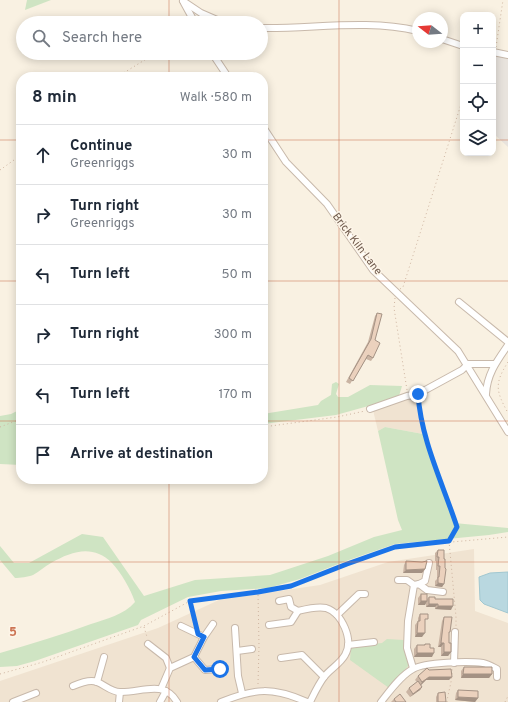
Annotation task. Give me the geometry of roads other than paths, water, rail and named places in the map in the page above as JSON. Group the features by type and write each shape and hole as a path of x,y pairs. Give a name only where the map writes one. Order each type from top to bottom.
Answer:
{"street":[{"path":"182,0 208,16"},
{"path":"182,0 191,16"},
{"path":"268,28 344,24 386,26 412,30"},
{"path":"448,41 460,45"},
{"path":"496,52 508,55"},
{"path":"217,60 225,72"},
{"name":"Brick Kiln Lane","path":"268,135 286,162 327,204 373,270 458,351 466,366 486,394 508,432"},
{"path":"459,302 508,342"},
{"path":"486,394 487,382 494,364 508,345"},
{"path":"370,410 407,396 418,394 468,364 494,364"},
{"path":"413,668 407,648 408,622 417,585 425,581 429,563"},
{"path":"398,580 407,580 427,590 444,592"},
{"path":"337,615 359,594 365,594"},
{"path":"221,702 242,694 257,691 276,691 309,702 324,677 346,654 348,645 345,628 337,615 326,608 298,611 291,607 289,599 279,601"},
{"path":"269,625 291,622 298,611"},
{"path":"170,668 194,657 204,637 213,624"},
{"path":"181,626 204,637"},
{"path":"235,628 238,676 242,694"},
{"path":"452,663 455,632"},
{"path":"348,645 374,642"},
{"path":"148,644 166,658 170,668 160,702"},
{"path":"237,651 252,649"},
{"path":"281,658 302,655 324,677"},
{"path":"97,682 104,656"},
{"path":"194,657 205,670 220,669"},
{"path":"381,702 406,673 413,668 452,663 484,663 497,669 497,677"},
{"path":"73,686 85,682 97,682 108,689 120,692 141,689 163,690 175,698 177,702"},
{"path":"119,702 120,692"},
{"path":"13,702 36,694"}],"water":[{"path":"508,572 508,613 484,604 480,600 479,577 490,573"}]}
